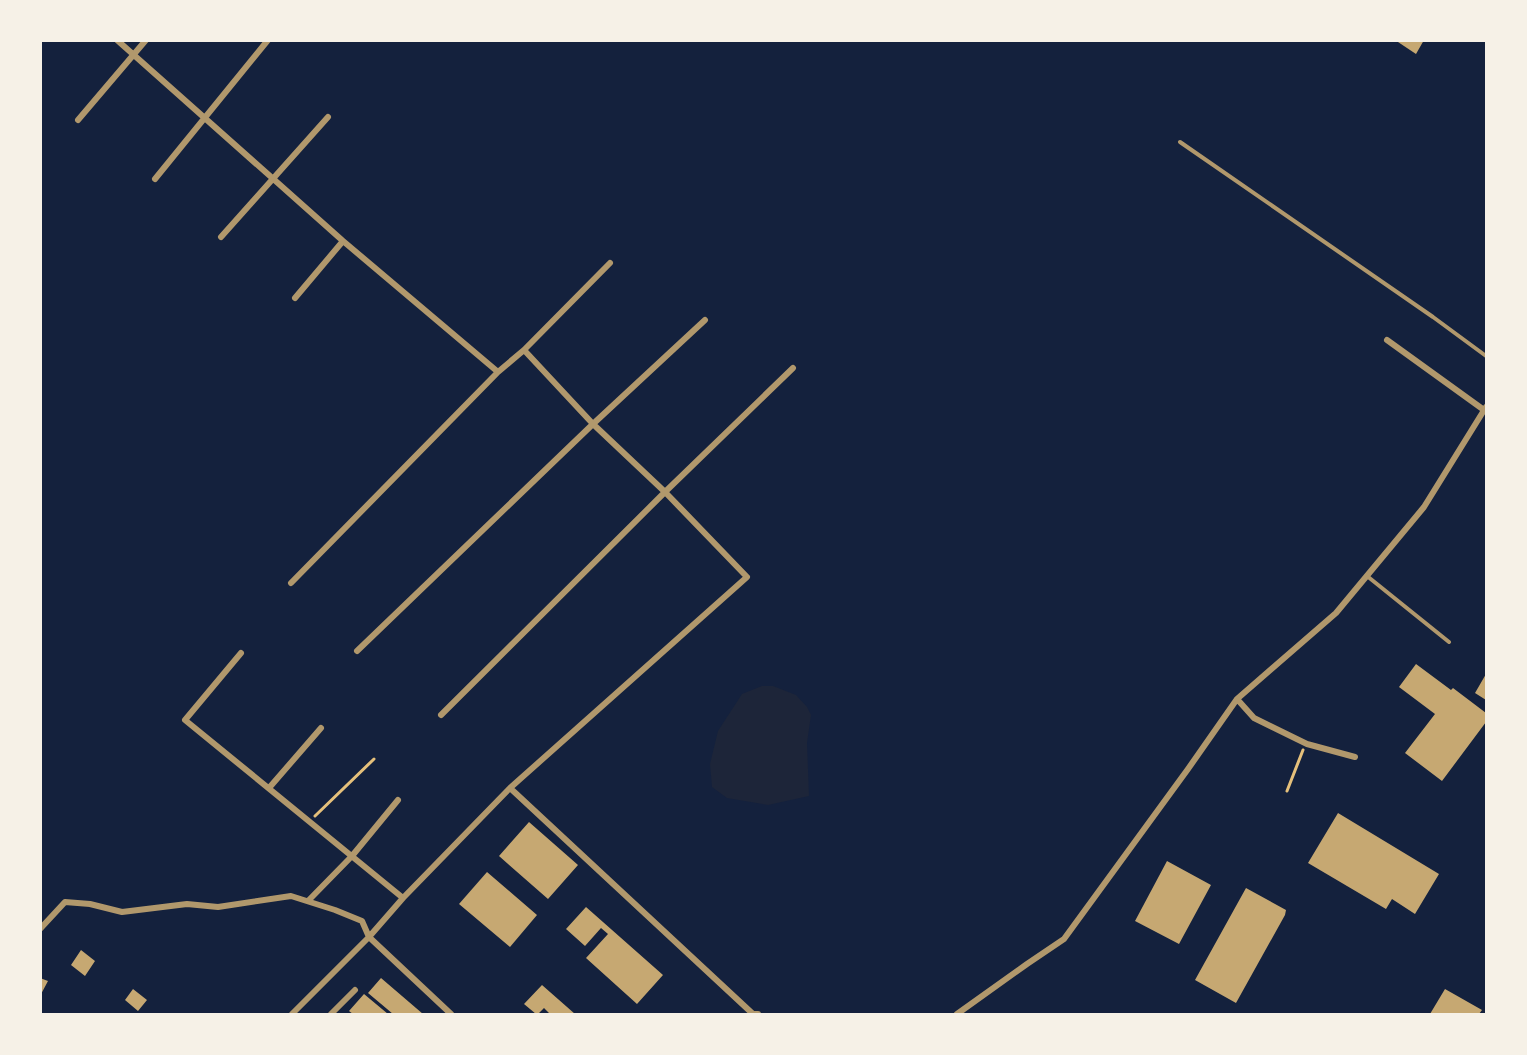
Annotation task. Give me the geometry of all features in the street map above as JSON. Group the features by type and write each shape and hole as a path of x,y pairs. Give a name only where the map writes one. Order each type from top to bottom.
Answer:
{"street":[{"path":"117,40 343,242 498,372"},
{"path":"78,120 146,40"},
{"path":"155,179 268,40"},
{"path":"221,237 328,117"},
{"path":"295,298 343,242"},
{"path":"291,583 498,372 524,350 610,263"},
{"path":"357,651 593,424 705,320"},
{"path":"957,1014 1064,939 1237,699 1336,613 1424,507 1485,408 1387,340"},
{"path":"292,1014 369,937 403,898 510,788 747,577 665,492 593,424 524,350"},
{"path":"441,715 793,368"},
{"path":"241,653 185,720 403,898"},
{"path":"1237,699 1254,718 1305,743 1355,757"},
{"path":"269,788 321,728"},
{"path":"510,788 752,1014 759,1014"},
{"path":"308,901 352,856 398,800"},
{"path":"40,929 65,902 90,904 122,912 188,904 218,907 291,896 362,921 369,937 452,1014"},
{"path":"331,1014 355,990"}],"lane":[{"path":"1180,142 1486,356"},
{"path":"1367,576 1449,642"}],"path":[{"path":"1287,791 1305,743"},
{"path":"309,821 374,759"}],"shaded area":[{"path":"762,686 773,686 796,695 811,715 807,743 809,796 768,805 727,798 712,787 710,764 718,731 742,694"}],"building":[{"path":"1395,40 1424,40 1416,54"},
{"path":"1416,664 1486,713 1486,722 1442,781 1405,753 1435,714 1399,687"},
{"path":"1486,674 1486,700 1475,693"},
{"path":"1338,813 1439,874 1415,914 1392,899 1386,909 1308,863"},
{"path":"529,822 578,865 548,899 499,856"},
{"path":"1167,861 1211,885 1179,944 1135,921"},
{"path":"487,872 537,915 510,947 459,904"},
{"path":"1246,888 1286,910 1236,1003 1195,980"},
{"path":"586,907 663,975 637,1004 586,958 608,934 601,928 585,946 566,929"},
{"path":"81,950 95,961 85,976 71,965"},
{"path":"40,978 48,981 40,996"},
{"path":"381,978 423,1014 393,1014 368,993"},
{"path":"542,985 575,1014 550,1014 544,1008 536,1014 524,1004"},
{"path":"133,989 147,1000 138,1011 125,1000"},
{"path":"1445,989 1482,1010 1479,1014 1430,1014"},
{"path":"364,994 388,1014 353,1014 349,1011"}]}
